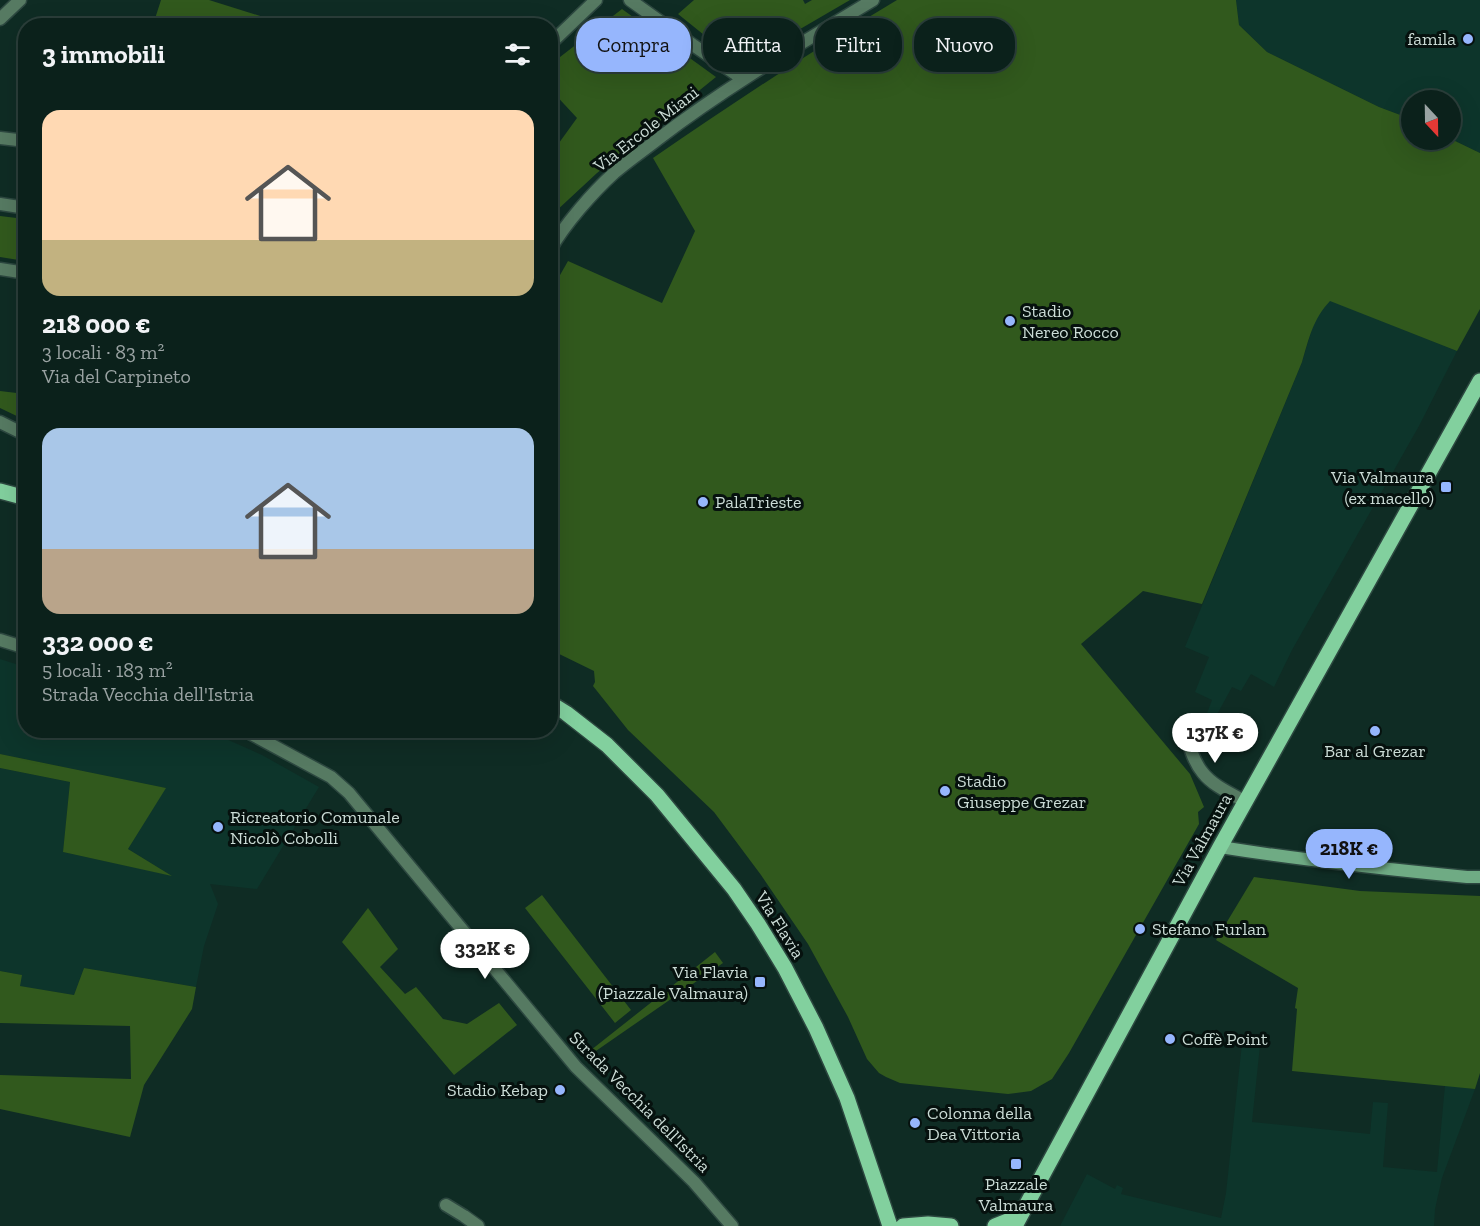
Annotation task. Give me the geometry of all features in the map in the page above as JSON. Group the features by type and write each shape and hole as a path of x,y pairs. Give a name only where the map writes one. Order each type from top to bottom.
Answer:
{"main road":[{"name":"Via Valmaura","path":"1016,1226 1220,847 1480,381"},
{"path":"0,491 18,496"},
{"name":"Via Flavia","path":"558,708 607,745 657,795 734,889 758,924 785,968 816,1028 847,1098 890,1226"},
{"path":"1220,847 1285,858 1371,868 1467,877 1480,876"},
{"path":"994,1226 1010,1220 1024,1209"},
{"path":"903,1226 928,1224 951,1226"}],"street":[{"path":"0,19 20,0"},
{"path":"558,36 596,0"},
{"path":"630,0 743,79"},
{"name":"Via Ercole Miani","path":"558,235 615,172 679,123 743,79 873,0"},
{"path":"0,138 18,140"},
{"path":"0,204 18,207"},
{"path":"0,269 18,272"},
{"path":"0,422 18,431"},
{"path":"0,640 18,646"},
{"path":"1184,725 1192,752 1203,774 1246,802"},
{"name":"Strada Vecchia dell'Istria","path":"259,738 331,777 349,793 576,1067 694,1182 732,1226"},
{"path":"446,1205 478,1226"}],"shaded area":[{"path":"1236,0 1480,0 1480,153 1461,144 1461,90 1401,90 1401,115 1379,107 1267,52 1239,25"},
{"path":"1330,300 1457,351 1419,426 1292,650 1274,687 1251,674 1241,691 1232,687 1208,731 1222,739 1213,757 1204,721 1212,700 1195,692 1209,657 1185,647 1302,362 1314,322"},
{"path":"0,659 18,665 18,738 224,738 262,755 319,787 257,889 210,884 218,904 204,946 196,987 84,968 74,995 19,986 21,975 0,971 0,768 70,782 63,852 170,875 128,849 165,788 0,754"},
{"path":"1243,1034 1261,1036 1252,1122 1370,1134 1373,1102 1388,1103 1383,1167 1437,1172 1445,1085 1475,1089 1442,1178 1435,1209 1434,1226 1060,1226 1087,1174 1115,1189 1117,1185 1123,1188 1121,1194 1221,1218 1226,1193"}],"green space":[{"path":"161,0 209,0 267,18 155,18"},
{"path":"694,0 803,0 805,4 812,0 850,0 819,18 815,18 815,20 803,27 803,18 703,18 703,34 691,24 691,18 683,18 678,14"},
{"path":"897,0 1236,0 1239,25 1267,52 1379,107 1401,115 1401,150 1461,150 1461,144 1480,153 1480,309 1457,351 1330,301 1312,329 1302,362 1202,604 1143,591 1081,644 1190,774 1204,807 1198,812 1199,824 1069,1053 1052,1079 1031,1091 1008,1094 900,1083 879,1073 867,1059 848,1017 808,944 714,812 628,730 593,686 594,671 558,653 558,279 568,261 662,303 695,231 653,158 782,72 803,72 803,58 815,51 815,72 902,72 902,18 868,18"},
{"path":"622,9 634,18 610,18"},
{"path":"576,45 576,72 691,72 691,59 703,68 703,72 709,72 716,77 597,173 558,209 558,144 577,118 558,98 558,59"},
{"path":"0,216 18,218 18,260 0,257"},
{"path":"0,391 18,393 18,417 0,408"},
{"path":"0,754 166,788 128,849 172,876 63,852 70,782 0,768"},
{"path":"1254,877 1360,891 1480,896 1480,1073 1475,1089 1292,1071 1298,988 1216,940"},
{"path":"542,895 631,1010 615,1023 525,908"},
{"path":"368,908 398,949 380,967 405,994 416,987 443,1019 467,1024 499,1003 517,1025 454,1075 342,942"},
{"path":"715,952 723,963 593,1053 591,1050"},
{"path":"84,968 196,987 192,1009 144,1085 130,1137 0,1109 0,1075 131,1079 130,1026 0,1023 0,971 22,975 20,986 74,995"}],"place":[{"name":"famila","path":"1468,39"},
{"name":"Stadio Nereo Rocco","path":"1010,321"},
{"name":"Via Valmaura (ex macello)","path":"1446,487"},
{"name":"PalaTrieste","path":"703,502"},
{"name":"Bar al Grezar","path":"1375,731"},
{"name":"Stadio Giuseppe Grezar","path":"945,791"},
{"name":"Ricreatorio Comunale Nicolò Cobolli","path":"218,827"},
{"name":"Stefano Furlan","path":"1140,929"},
{"name":"Via Flavia (Piazzale Valmaura)","path":"760,982"},
{"name":"Coffè Point","path":"1170,1039"},
{"name":"Stadio Kebap","path":"560,1090"},
{"name":"Colonna della Dea Vittoria","path":"915,1123"},
{"name":"Piazzale Valmaura","path":"1016,1164"}]}
